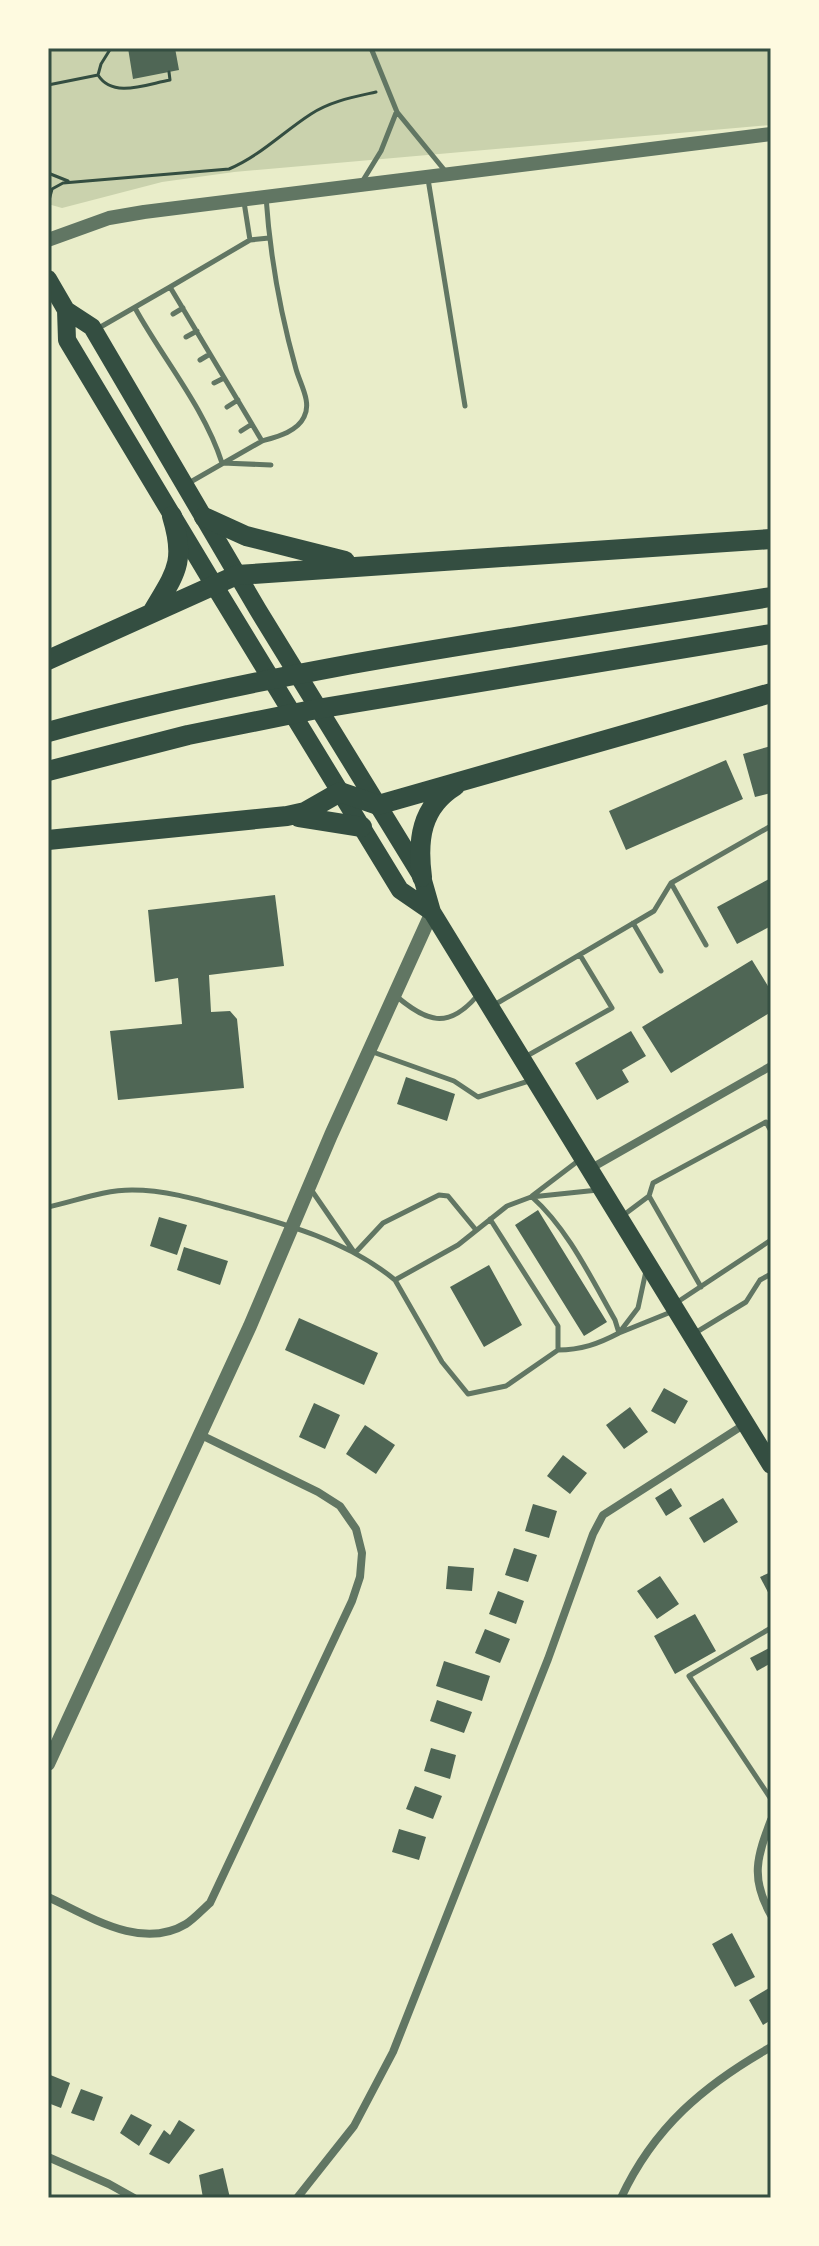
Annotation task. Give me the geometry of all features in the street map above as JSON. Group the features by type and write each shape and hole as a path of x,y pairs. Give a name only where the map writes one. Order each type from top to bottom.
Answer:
{"highway":[{"path":"153,611 176,572 179,560 179,537 172,516"},
{"path":"204,517 246,536 320,557 389,566"},
{"path":"48,660 237,575 771,539"},
{"path":"48,732 180,698 311,672 771,597"},
{"path":"48,771 162,741 292,714 771,634"},
{"path":"287,816 319,806 340,792 378,805 771,693"},
{"path":"422,877 419,854 425,820 433,804 465,780"},
{"path":"48,840 287,816 326,819 362,827"}],"main road":[{"path":"48,279 66,310 94,331 237,575 422,877 432,912 771,1465"},
{"path":"66,310 67,340 248,642 400,890 432,912"},
{"path":"340,792 360,776"}],"street":[{"path":"48,240 109,218 771,134"},
{"path":"48,1764 201,1435 432,912"},
{"path":"584,1164 771,1066"},
{"path":"297,2198 354,2126 393,2052 603,1515 745,1424"},
{"path":"48,1897 117,1930 152,1935 185,1925 210,1903 356,1589 362,1553 356,1529 340,1506 318,1492 201,1435"},
{"path":"771,1820 757,1862 758,1886 771,1915"},
{"path":"621,2198 649,2148 683,2108 709,2085 771,2047"},
{"path":"48,2157 134,2198"}],"lane":[{"path":"371,48 397,112 448,175"},
{"path":"359,186 381,151 397,112"},
{"path":"428,178 465,406"},
{"path":"186,484 262,441 281,436 305,416 307,400 282,319 266,197"},
{"path":"243,200 250,240"},
{"path":"94,331 250,240 269,238"},
{"path":"170,287 262,441"},
{"path":"135,308 175,375 206,419 222,463"},
{"path":"173,314 183,308"},
{"path":"146,329 155,325"},
{"path":"186,337 197,331"},
{"path":"161,351 168,347"},
{"path":"200,360 210,354"},
{"path":"175,375 183,370"},
{"path":"214,383 224,378"},
{"path":"190,398 197,393"},
{"path":"227,407 238,400"},
{"path":"241,431 252,424"},
{"path":"216,445 223,441"},
{"path":"222,463 271,465"},
{"path":"394,995 416,1014 433,1018 463,1012 580,955 654,911 671,883 771,826"},
{"path":"671,883 706,945"},
{"path":"633,923 661,971"},
{"path":"521,1059 612,1008 580,955"},
{"path":"369,1051 454,1081 478,1097 533,1080"},
{"path":"618,1219 649,1196 653,1183 766,1122 771,1131"},
{"path":"395,1280 458,1245 507,1206 531,1197 584,1164"},
{"path":"310,1187 355,1253"},
{"path":"531,1197 600,1190"},
{"path":"48,1207 102,1192 158,1191 293,1226 355,1253 395,1280 442,1362 468,1394 506,1386 558,1350 586,1347 641,1326 673,1308 771,1240"},
{"path":"355,1253 383,1223 439,1195 448,1196 476,1230"},
{"path":"649,1196 701,1287"},
{"path":"531,1197 548,1211 561,1230 615,1320 619,1333"},
{"path":"490,1219 558,1326 558,1350"},
{"path":"619,1333 638,1308 647,1266"},
{"path":"691,1336 746,1302 760,1280 771,1274"},
{"path":"771,1628 689,1676 771,1799"}],"path":[{"path":"111,48 98,75 103,83 118,89 170,80 169,72"},
{"path":"48,85 98,75"},
{"path":"147,76 148,84"},
{"path":"48,204 52,189 63,183 229,169 249,161 314,112 343,99 388,90"},
{"path":"48,173 72,182"}],"green space":[{"path":"48,48 771,48 771,125 234,172 162,182 62,208 48,204"}],"building":[{"path":"128,48 175,48 179,70 133,79"},
{"path":"771,746 771,793 755,797 743,754"},
{"path":"726,760 743,799 626,850 609,811"},
{"path":"771,878 771,926 737,944 717,907"},
{"path":"275,895 284,966 209,975 211,1012 230,1011 237,1019 244,1088 118,1100 110,1031 182,1024 178,978 155,982 148,910"},
{"path":"752,960 771,991 771,1012 671,1073 642,1027"},
{"path":"631,1031 646,1056 622,1070 629,1082 597,1100 575,1063"},
{"path":"406,1077 455,1094 447,1121 397,1104"},
{"path":"538,1210 607,1322 584,1336 515,1225"},
{"path":"159,1217 187,1225 177,1255 150,1246"},
{"path":"184,1247 228,1261 220,1285 177,1270"},
{"path":"489,1265 522,1325 484,1347 450,1287"},
{"path":"299,1318 378,1353 364,1385 285,1350"},
{"path":"664,1388 688,1401 675,1424 651,1411"},
{"path":"314,1403 340,1415 325,1449 299,1437"},
{"path":"630,1407 648,1432 624,1449 606,1425"},
{"path":"365,1425 395,1445 376,1474 346,1454"},
{"path":"563,1455 587,1473 570,1494 547,1476"},
{"path":"671,1488 682,1506 666,1516 655,1498"},
{"path":"723,1498 738,1522 704,1543 689,1518"},
{"path":"533,1504 557,1511 549,1538 525,1531"},
{"path":"514,1548 537,1555 528,1582 505,1575"},
{"path":"448,1566 474,1568 472,1591 446,1589"},
{"path":"771,1572 771,1598 760,1577"},
{"path":"660,1576 679,1604 657,1619 637,1591"},
{"path":"498,1591 524,1601 516,1624 489,1614"},
{"path":"695,1614 716,1651 675,1674 654,1636"},
{"path":"485,1629 510,1639 500,1663 475,1653"},
{"path":"771,1647 771,1663 757,1671 750,1658"},
{"path":"444,1661 490,1676 482,1701 436,1686"},
{"path":"437,1700 472,1712 464,1733 430,1721"},
{"path":"431,1748 456,1755 450,1779 424,1771"},
{"path":"415,1786 442,1796 433,1819 406,1809"},
{"path":"399,1829 426,1837 419,1860 392,1852"},
{"path":"732,1933 755,1977 735,1987 712,1944"},
{"path":"769,1988 771,2020 763,2025 749,2000"},
{"path":"48,2074 70,2083 61,2108 48,2103"},
{"path":"81,2089 103,2097 94,2121 71,2113"},
{"path":"131,2114 152,2125 139,2146 120,2133"},
{"path":"179,2120 195,2130 169,2164 149,2154 164,2130 170,2135"},
{"path":"223,2168 230,2198 203,2198 199,2175"}]}
